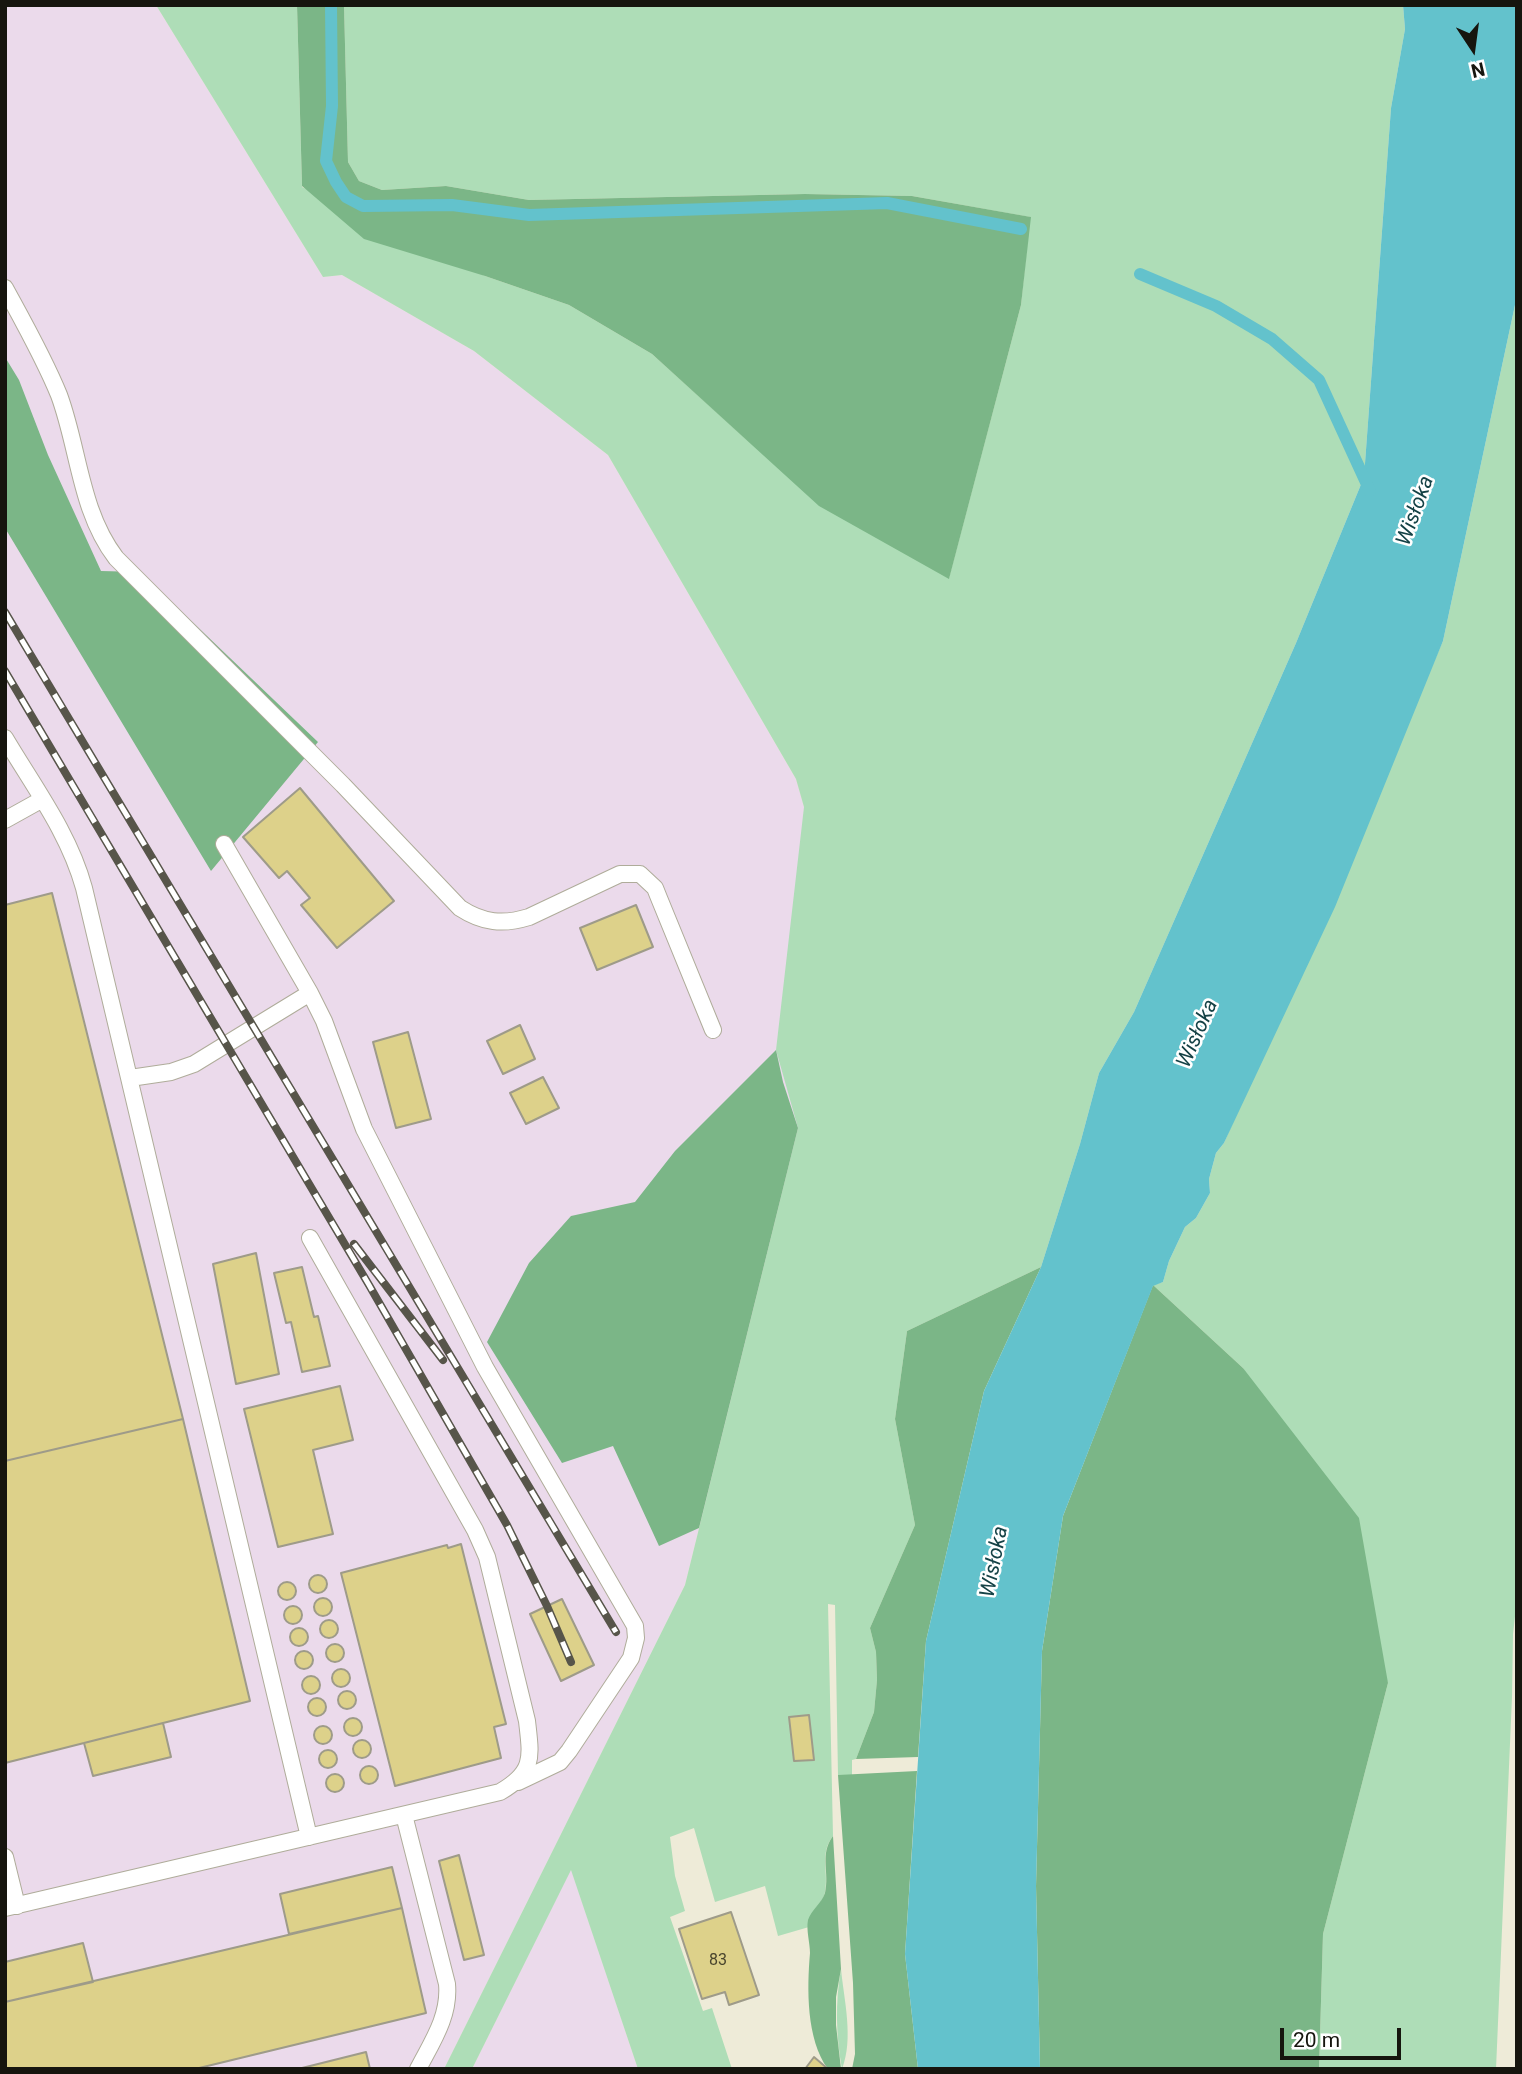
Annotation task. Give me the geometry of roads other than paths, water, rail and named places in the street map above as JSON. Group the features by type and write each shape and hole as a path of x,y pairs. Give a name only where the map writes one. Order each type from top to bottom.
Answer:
{"lane":[{"path":"5,288 59,396 95,523 106,546 116,558 344,785 460,908 471,915 484,921 514,922 620,874 640,874 654,888 659,898 713,1030"},
{"path":"5,738 76,859 309,1837"},
{"path":"5,820 41,800"},
{"path":"5,1857 11,1907 500,1792 560,1762 631,1658 636,1638 635,1626 478,1355 365,1129 324,1021 224,844"},
{"path":"130,1078 171,1072 194,1064 310,993"},
{"path":"310,1238 475,1530 487,1557 527,1721 530,1746 528,1765 518,1782"},
{"path":"404,1815 448,1997 439,2026 418,2069"}],"water":[{"name":"Wisłoka","path":"1403,5 1517,5 1515,305 1443,641 1335,907 1224,1143 1216,1153 1209,1179 1210,1193 1196,1218 1185,1227 1169,1261 1163,1282 1153,1286 1063,1516 1042,1651 1036,1886 1040,2069 918,2069 905,1954 926,1641 984,1391 1041,1267 1080,1144 1099,1073 1134,1012 1296,643 1364,477 1391,108 1405,29"}],"waterway":[{"path":"331,5 332,106 326,161 346,197 363,206 452,205 529,215 887,203 1021,229"},
{"path":"1140,274 1216,306 1272,339 1319,380 1370,491"}],"railway":[{"path":"5,612 616,1632"},
{"path":"5,671 369,1285 507,1525 571,1662"},
{"path":"354,1244 443,1360"}]}
